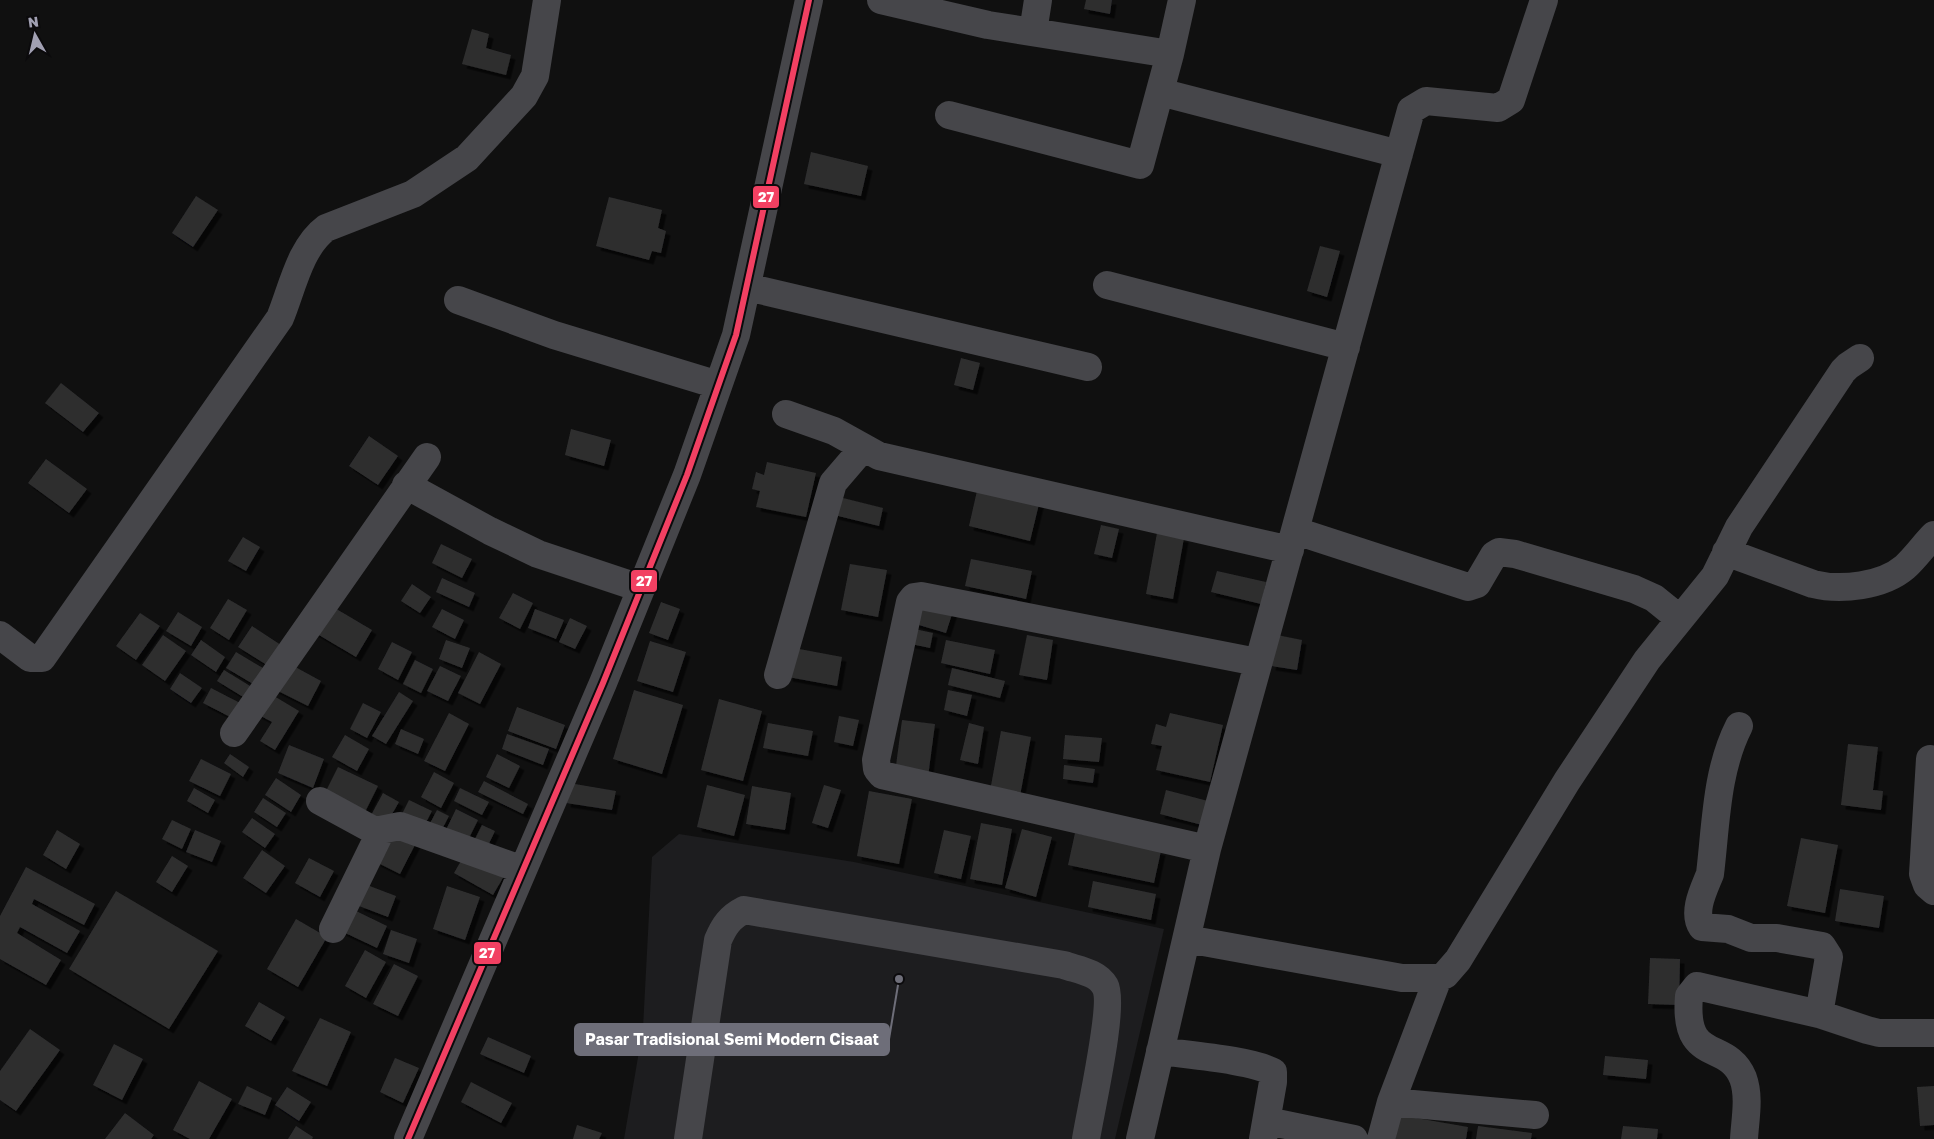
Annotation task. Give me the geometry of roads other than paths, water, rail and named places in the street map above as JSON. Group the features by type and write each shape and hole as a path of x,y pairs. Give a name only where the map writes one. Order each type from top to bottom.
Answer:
{"street":[{"path":"0,635 30,658 42,658 280,318 303,261 316,235 326,228 412,194 467,158 524,96 535,76 547,0"},
{"path":"408,1139 603,683 687,475 736,335 809,0"},
{"path":"881,0 969,21 1170,54"},
{"path":"1034,32 1038,0"},
{"path":"949,115 1140,165 1170,54 1182,0"},
{"path":"1140,1139 1207,850 1411,110 1426,101 1498,108 1511,100 1544,0"},
{"path":"1160,92 1399,154"},
{"path":"1107,286 1346,347"},
{"path":"747,287 1088,367"},
{"path":"458,300 554,335 718,385"},
{"path":"1186,939 1402,978 1438,978 1445,976 1458,960 1567,781 1647,660 1715,576 1739,528 1843,371 1860,358"},
{"path":"786,414 834,431 879,456 1293,540 1468,587 1477,584 1494,556 1504,552 1514,554 1634,589 1654,598 1680,619"},
{"path":"778,675 833,483 863,448"},
{"path":"234,734 427,457"},
{"path":"406,485 490,531 538,554 640,588"},
{"path":"1726,552 1826,588 1880,580 1892,576 1905,567 1934,535"},
{"path":"1207,850 882,775 877,769 876,760 910,602 914,597 920,596 1258,662"},
{"path":"1739,726 1729,746 1722,772 1710,874 1703,889 1699,924 1702,927 1728,929 1751,938 1777,938 1822,946 1829,957 1820,1014"},
{"path":"1930,758 1923,874 1926,885 1934,891"},
{"path":"320,801 375,831 400,826 523,870"},
{"path":"334,929 381,831"},
{"path":"688,1139 718,940 732,916 744,910 1064,965 1094,975 1104,984 1107,990 1106,1018 1086,1139"},
{"path":"1381,1139 1391,1102 1438,978"},
{"path":"1744,1139 1747,1093 1743,1077 1736,1066 1724,1056 1704,1047 1693,1036 1688,1018 1689,996 1692,990 1703,986 1820,1014 1879,1032 1934,1033"},
{"path":"1160,1051 1248,1064 1266,1068 1273,1072 1265,1130 1354,1139"},
{"path":"1391,1102 1535,1114"}],"place":[{"name":"Pasar Tradisional Semi Modern Cisaat","path":"899,979"}]}
